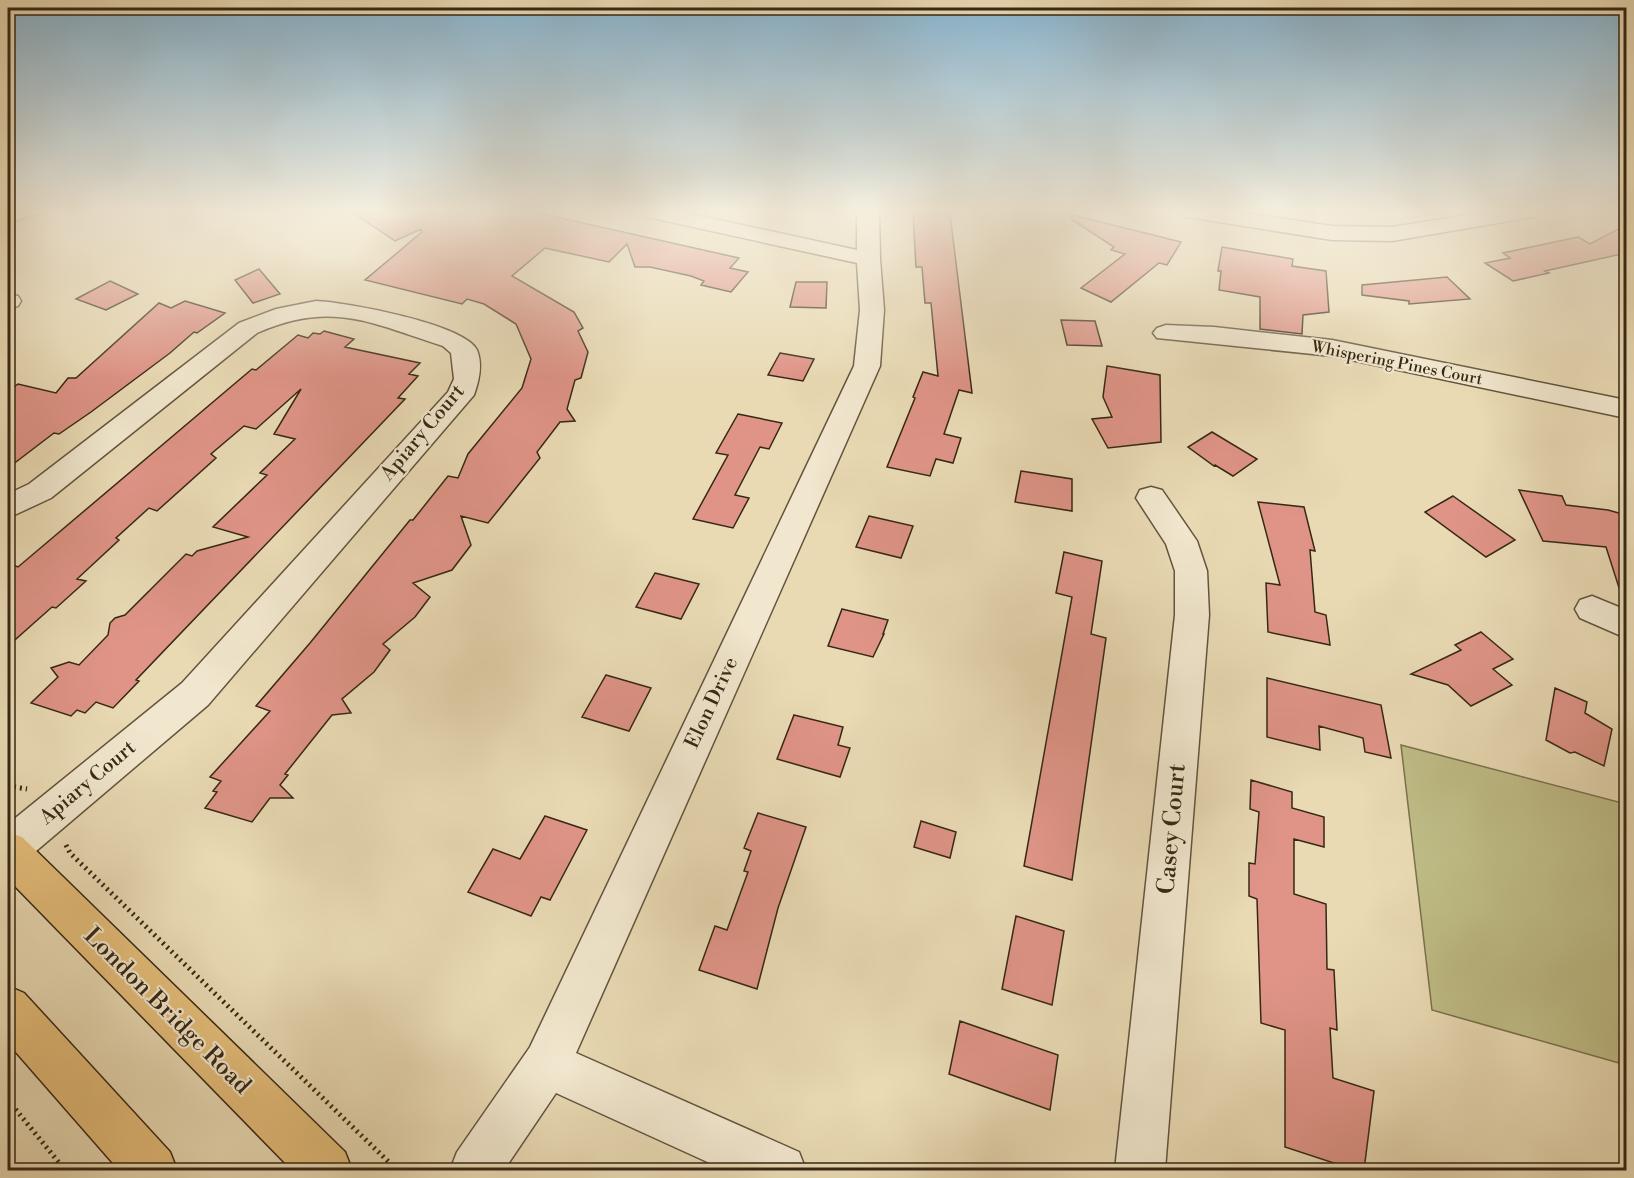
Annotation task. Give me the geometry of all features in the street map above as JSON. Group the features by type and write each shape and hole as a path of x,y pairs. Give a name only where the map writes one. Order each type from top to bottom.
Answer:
{"main road":[{"name":"London Bridge Road","path":"8,850 327,1170"},
{"path":"8,1009 152,1170"}],"street":[{"name":"Elon Drive","path":"475,1170 547,1064 867,366 872,310 869,267"},
{"name":"Apiary Court","path":"8,507 40,491 248,328 272,318 298,310 348,310 452,340 464,351 467,379 460,395 195,694 8,850"},
{"name":"Whispering Pines Court","path":"1166,333 1214,335 1332,348 1626,409"},
{"name":"Casey Court","path":"1140,1170 1192,615 1191,571 1181,541 1151,498"},
{"path":"1592,609 1626,625"},
{"path":"547,1064 781,1170"}],"path":[{"path":"50,814 70,853 397,1170"},
{"path":"8,1100 65,1170"}],"shaded area":[{"path":"1401,745 1626,804 1626,1065 1432,1010"}],"building":[{"path":"380,267 523,267 512,276 574,312 583,328 578,331 588,352 581,378 575,380 567,409 575,421 560,422 537,452 540,458 488,523 461,516 471,545 452,570 413,583 430,597 415,617 383,644 390,650 374,672 342,699 351,713 332,715 285,774 288,775 280,785 293,798 270,798 252,822 205,808 217,792 213,791 221,781 210,777 270,711 256,706 410,520 413,520 448,476 458,478 468,454 522,388 531,359 516,324 484,304 467,299 462,304 365,280"},
{"path":"635,267 731,267 748,272 731,292 701,285 704,281 691,276 650,267"},
{"path":"916,267 957,267 972,393 959,390 944,434 961,438 953,463 936,459 930,476 887,467 923,372 938,376 931,303 925,303 922,267"},
{"path":"1108,267 1154,267 1111,302 1081,288"},
{"path":"1219,267 1299,267 1326,271 1329,312 1303,315 1302,334 1260,329 1260,297 1219,290 1221,271 1218,271"},
{"path":"1491,267 1563,267 1545,271 1549,273 1513,281"},
{"path":"259,269 280,294 253,303 235,280"},
{"path":"1447,277 1470,299 1409,304 1409,301 1362,295 1362,285"},
{"path":"110,281 138,294 106,310 76,299"},
{"path":"796,282 827,282 826,308 790,307"},
{"path":"185,301 225,313 197,333 194,332 170,353 91,412 59,434 54,433 8,468 8,391 18,384 56,393 68,378 76,378 159,303 171,308"},
{"path":"1061,320 1095,321 1102,346 1067,345"},
{"path":"324,331 354,339 345,347 420,363 409,374 418,376 398,398 405,399 136,680 139,681 113,708 96,702 85,713 77,710 71,716 31,703 58,677 51,668 69,662 79,665 108,635 110,623 115,618 125,615 186,554 192,556 197,551 248,537 213,527 267,475 260,473 295,439 274,434 301,389 256,429 244,426 211,454 216,458 157,511 149,508 116,538 119,540 77,579 86,581 8,646 8,563 18,567 252,369 256,370 298,335 308,338 313,333 320,334"},
{"path":"780,353 814,359 803,381 768,375"},
{"path":"1107,366 1160,375 1161,442 1108,448 1092,419 1112,417 1103,397"},
{"path":"738,414 782,423 769,449 760,447 735,495 749,498 733,528 693,519 728,455 716,453"},
{"path":"1212,432 1257,459 1233,476 1214,466 1188,447"},
{"path":"1021,471 1072,479 1072,511 1015,502"},
{"path":"1519,490 1562,496 1566,505 1608,510 1626,515 1626,593 1621,594 1606,547 1543,541"},
{"path":"1453,496 1515,540 1486,557 1425,512"},
{"path":"1258,502 1304,507 1315,551 1310,550 1315,612 1326,615 1330,645 1268,632 1266,583 1280,585"},
{"path":"869,516 913,526 901,558 856,547"},
{"path":"1064,552 1102,561 1091,634 1106,638 1072,880 1024,866 1072,597 1056,593"},
{"path":"655,573 699,584 681,619 636,607"},
{"path":"842,609 888,620 873,657 828,646"},
{"path":"1481,632 1513,659 1493,669 1512,685 1471,706 1448,685 1411,674 1461,650 1455,645"},
{"path":"606,675 651,688 629,731 582,717"},
{"path":"1267,678 1381,705 1391,758 1365,752 1363,738 1319,726 1320,750 1267,737"},
{"path":"1555,688 1587,702 1585,713 1612,729 1604,766 1575,752 1570,753 1546,740"},
{"path":"794,715 843,727 838,745 850,748 840,777 777,759"},
{"path":"1251,780 1292,792 1292,808 1324,817 1324,847 1294,839 1294,894 1326,904 1327,969 1334,970 1337,1030 1330,1028 1333,1078 1374,1091 1364,1170 1355,1170 1285,1147 1285,1030 1261,1023 1257,899 1249,896 1249,863 1255,864 1259,812 1250,809"},
{"path":"758,813 806,827 778,908 757,989 699,970 715,926 727,930 748,872 744,871 751,851 744,848"},
{"path":"545,816 587,830 550,900 541,897 531,916 468,892 493,849 520,859"},
{"path":"921,821 956,832 950,858 914,847"},
{"path":"1016,916 1064,931 1052,1005 1002,989"},
{"path":"960,1021 1058,1055 1050,1110 949,1074"}]}
